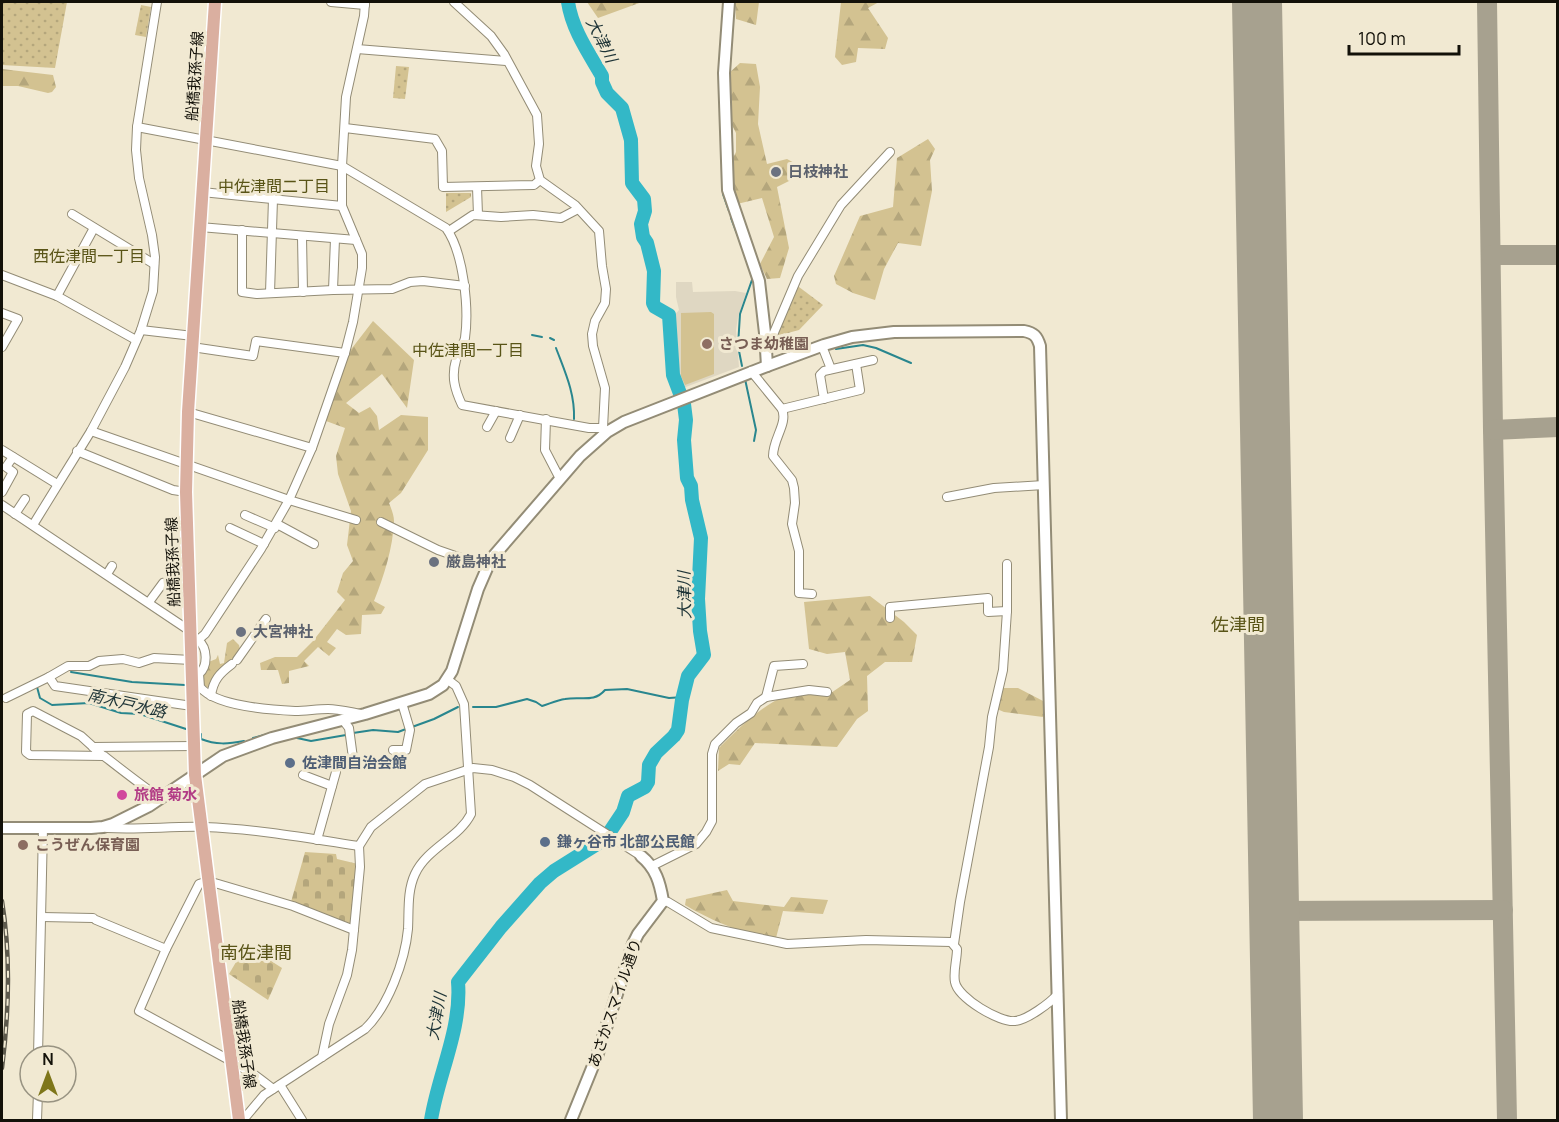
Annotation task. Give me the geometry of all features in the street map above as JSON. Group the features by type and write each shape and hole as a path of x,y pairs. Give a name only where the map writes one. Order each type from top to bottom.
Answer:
{"main road":[{"name":"船橋我孫子線","path":"215,2 188,412 186,492 189,594 193,637 191,660 195,775 239,1120"}],"street":[{"path":"33,525 91,431 125,367 141,330 153,291 153,235 136,161 136,127 157,2"},
{"path":"193,637 205,634 276,526 312,448 345,353 353,322 362,268 362,254 342,206 342,166 346,97 365,3 331,2"},
{"path":"454,2 491,36 537,115 539,144 536,166 540,180 579,209 598,231 606,289 605,303 595,321 592,334 593,346 605,388 605,430"},
{"path":"729,2 724,73 728,190 759,281 766,366"},
{"path":"357,49 506,61"},
{"path":"136,127 342,166 449,231 465,285 464,341 454,373 454,388 460,408 496,411 605,430"},
{"path":"345,128 435,139 442,151 443,187 534,185 540,180"},
{"path":"765,353 798,276 841,205 890,152"},
{"path":"477,187 478,215"},
{"path":"202,192 342,206"},
{"path":"270,293 270,233 273,199"},
{"path":"449,231 473,215 501,217 532,215 561,218 579,209"},
{"path":"72,214 154,264"},
{"path":"200,227 356,240"},
{"path":"57,296 94,228"},
{"path":"242,230 242,292 392,289 410,282 423,281 465,285"},
{"path":"302,237 303,292"},
{"path":"333,290 335,239"},
{"path":"2,275 57,296 136,340"},
{"path":"2,314 18,319 2,347"},
{"path":"141,330 253,356 256,341 345,353"},
{"path":"103,827 126,819 223,756 248,746 429,694 448,680 487,567 511,534 560,477 605,430 751,371 852,337 894,332 1024,331 1033,333 1038,338 1040,346 1062,1120"},
{"path":"822,346 831,369"},
{"path":"824,399 820,375 824,371 873,360"},
{"path":"782,409 860,390 856,364"},
{"path":"751,371 782,409 784,415 784,423 773,445 773,456 792,480 794,488 795,503 792,524 799,551 799,593 812,594"},
{"path":"487,428 496,411"},
{"path":"188,412 312,448"},
{"path":"510,438 520,415"},
{"path":"546,419 545,450 560,477"},
{"path":"91,431 289,500 356,520"},
{"path":"2,450 57,484"},
{"path":"77,452 173,490 186,492"},
{"path":"2,492 13,472 6,467 13,457"},
{"path":"947,497 994,488 1044,485"},
{"path":"15,514 25,499"},
{"path":"2,505 149,602 203,644 206,653 203,669 198,676 200,687 211,696 225,701 280,710 328,709 365,714"},
{"path":"245,515 276,526 314,544"},
{"path":"381,522 438,550 487,567"},
{"path":"230,528 264,544"},
{"path":"1007,564 1003,670 992,717 989,747 960,902 954,944 957,956 955,982 968,1000 1010,1021 1023,1019 1049,1003 1058,994"},
{"path":"107,574 112,566"},
{"path":"149,602 163,583 181,593 189,594"},
{"path":"890,618 890,607 988,598 988,612 1007,611"},
{"path":"211,696 214,682 219,674 235,662 266,619"},
{"path":"6,698 68,666 89,666 99,661 123,659 138,663 154,658 191,660"},
{"path":"766,697 774,666 803,664"},
{"path":"49,677 55,686 192,706"},
{"path":"239,1120 243,1120 259,1100 277,1087 365,1029 382,1006 405,954 409,894 414,875 420,866 463,827 471,814 464,707 456,686 448,680"},
{"path":"652,866 696,844 706,832 712,821 712,754 715,744 736,723 751,713 757,703 766,697 809,690 826,692"},
{"path":"393,750 406,750 409,727 402,703"},
{"path":"104,756 30,755 26,752 27,714 33,711 81,736 160,798"},
{"path":"343,720 350,734 352,758"},
{"path":"93,747 194,746"},
{"path":"322,1057 329,1024 347,975 360,867 359,846 371,827 425,784 473,768 492,770 514,777 641,856 656,873 663,901 711,928 787,944 866,940 951,942 954,944"},
{"path":"317,840 336,772"},
{"path":"303,775 332,786"},
{"path":"2,828 201,827 277,832 359,846"},
{"path":"39,1044 43,828"},
{"path":"302,1120 277,1087 139,1011 199,884 208,882 293,906 354,930"},
{"name":"あさかスマイル通り","path":"571,1120 597,1056 633,944 663,901"},
{"path":"42,917 95,919 166,950"},
{"path":"37,1120 38,1104"}],"shaded area":[{"name":"さつま幼稚園","path":"676,282 692,282 693,292 746,293 736,330 739,367 683,388 678,378 673,317 679,310"}],"green space":[{"path":"2,2 67,2 55,68 2,65"},
{"path":"587,2 642,2 598,18"},
{"path":"735,2 759,2 756,25 736,19"},
{"path":"841,2 879,2 868,8 888,38 885,49 858,48 856,62 842,65 835,57"},
{"path":"141,5 151,7 146,37 135,35"},
{"path":"740,63 756,64 760,87 758,124 767,164 787,159 798,165 797,177 777,187 789,248 780,278 767,279 760,264 774,237 762,198 737,204 730,178 732,160 736,152 736,133 730,121 728,74"},
{"path":"396,66 409,67 405,99 393,98"},
{"path":"2,69 53,75 56,87 48,93 18,86 2,86"},
{"path":"928,139 935,149 930,160 932,191 921,246 898,243 884,269 875,300 853,293 836,284 834,276 860,216 893,207 897,158"},
{"path":"446,193 471,193 471,197 446,212"},
{"path":"795,284 823,305 799,330 773,337"},
{"path":"711,312 714,314 714,374 685,385 681,376 681,313"},
{"path":"373,321 414,360 407,408 382,374 346,403 359,413 370,407 377,416 379,430 401,415 428,417 428,450 401,493 389,503 394,519 392,541 374,601 385,607 381,614 362,615 361,634 346,635 337,629 327,642 336,648 329,656 318,647 304,661 309,666 289,671 289,683 282,684 278,670 261,670 260,663 275,657 297,657 313,641 345,600 337,592 343,573 353,561 347,545 351,511 338,474 336,456 345,428 326,421 349,352"},
{"path":"870,596 917,635 912,662 885,662 867,676 868,711 857,719 837,747 755,743 740,765 729,764 718,771 719,748 766,707 779,699 793,696 828,695 850,680 845,652 827,654 809,649 804,602"},
{"path":"233,639 239,645 240,650 219,672 209,688 202,685 201,675 206,663 216,659 218,655 220,664 224,663 227,643"},
{"path":"1003,688 1018,688 1045,702 1043,717 997,709"},
{"path":"305,852 336,854 337,859 358,864 351,926 291,902"},
{"path":"727,890 733,901 784,907 791,897 828,900 823,914 783,911 776,938 752,934 729,926 685,905 686,899"},
{"path":"246,945 282,968 268,1000 229,974"}],"waterway":[{"name":"大津川","path":"431,1120 453,1034 458,982 501,927 540,883 554,871 605,839 623,812 628,796 645,787 648,782 649,765 656,753 678,730 688,676 704,655 698,599 701,538 691,486 687,478 684,440 686,420 684,404 673,375 669,315 655,307 653,303 654,271 641,224 645,211 644,199 632,183 631,140 622,108 607,93 602,76 577,31 568,2"},
{"path":"723,194 729,211"},
{"path":"731,218 744,252"},
{"path":"742,366 738,346 740,314 753,277"},
{"path":"532,335 542,337"},
{"path":"550,338 554,340"},
{"path":"836,349 863,345 911,363"},
{"path":"556,348 571,391 574,419"},
{"path":"745,379 756,430 754,441"},
{"path":"71,672 132,682 185,685"},
{"name":"南木戸水路","path":"37,687 40,698 52,705 89,703 121,713 140,714 186,729"},
{"name":"南木戸水路","path":"473,707 496,707 527,699 542,706 565,699 592,698 605,690 627,689 669,698 684,697"},
{"name":"南木戸水路","path":"412,727 458,707"},
{"name":"南木戸水路","path":"353,733 373,730 398,732 406,729"},
{"name":"南木戸水路","path":"201,734 201,739 217,743 244,741"},
{"name":"南木戸水路","path":"253,738 268,734"},
{"name":"南木戸水路","path":"297,738 311,741 346,735"}],"taxiway":[{"path":"1487,2 1507,1120"},
{"path":"1491,255 1558,255"},
{"path":"1493,430 1558,427"},
{"path":"1274,911 1503,910"}],"runway":[{"path":"1257,2 1278,1120"}],"railway":[{"path":"2,901 7,943 8,984 2,1068"}],"place":[{"name":"日枝神社","path":"776,172"},
{"name":"さつま幼稚園","path":"707,344"},
{"name":"厳島神社","path":"434,562"},
{"name":"大宮神社","path":"241,632"},
{"name":"佐津間自治会館","path":"290,763"},
{"name":"旅館 菊水","path":"122,795"},
{"name":"鎌ヶ谷市 北部公民館","path":"545,842"},
{"name":"こうぜん保育園","path":"23,845"}],"district":[{"name":"中佐津間二丁目","path":"274,186"},
{"name":"西佐津間一丁目","path":"89,256"},
{"name":"中佐津間一丁目","path":"468,350"},
{"name":"佐津間","path":"1238,625"},
{"name":"南佐津間","path":"256,953"}]}
